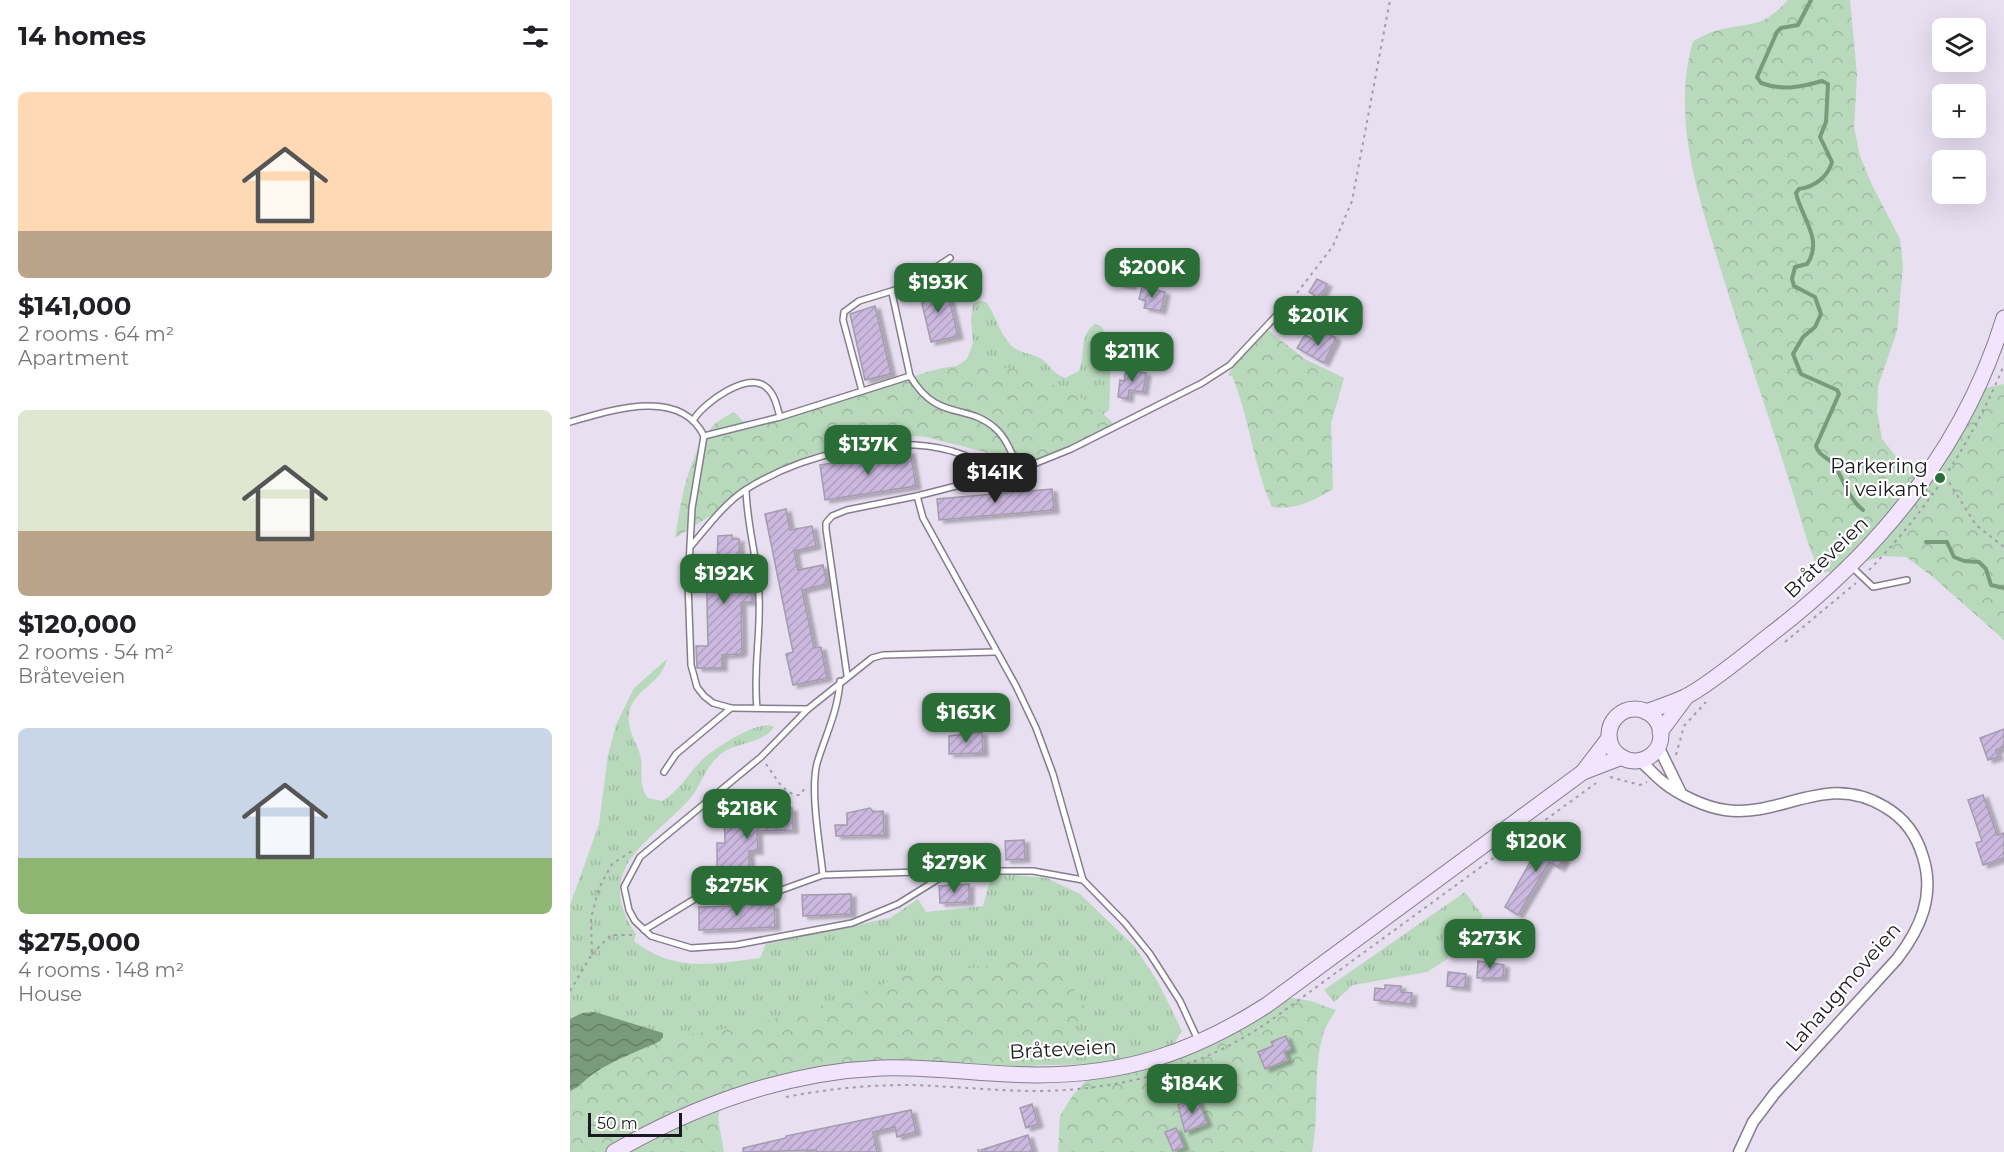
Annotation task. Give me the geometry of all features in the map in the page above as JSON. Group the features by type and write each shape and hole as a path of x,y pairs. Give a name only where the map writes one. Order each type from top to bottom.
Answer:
{"main road":[{"name":"Bråteveien","path":"1646,712 1686,697 1785,623 1851,566 1890,524 1933,467 1978,386 2004,318"},
{"name":"Bråteveien","path":"1659,739 1686,697"},
{"path":"1631,710 1646,712 1656,720 1659,739 1650,756 1639,760 1622,757 1613,749 1609,738 1612,723 1617,717 1631,710"},
{"name":"Bråteveien","path":"1583,772 1609,738"},
{"name":"Bråteveien","path":"614,1152 665,1124 712,1104 755,1090 815,1076 880,1068 1035,1075 1077,1073 1112,1070 1145,1063 1199,1044 1267,1005 1583,772 1622,757"}],"street":[{"path":"1659,739 1680,791"},
{"name":"Lahaugmoveien","path":"1639,760 1664,783 1703,804 1726,810 1760,808 1827,792 1865,798 1892,811 1905,824 1916,840 1926,867 1927,901 1913,937 1897,958 1781,1087 1754,1122 1739,1152"}],"lane":[{"path":"861,391 842,316 851,304 892,293 950,258"},
{"path":"892,293 910,376 922,393 936,406 990,424 998,430 1019,470"},
{"path":"847,675 826,523 832,516 846,510 916,496 1019,470 1071,450 1216,374 1241,357 1291,300"},
{"path":"704,436 780,417 910,376"},
{"path":"694,419 701,408 719,395 755,383 762,384 771,393 780,417"},
{"path":"570,422 651,406 673,407 694,419 704,436 704,449 692,508 688,584 693,675 704,696 713,704 731,708 808,709"},
{"path":"690,548 719,512 746,490 801,463 829,455 913,444 967,456 977,463 987,477"},
{"path":"746,490 747,520 760,595 754,672 757,708"},
{"path":"916,496 923,518 995,652 1016,686 1036,728 1053,774 1083,880 1125,923 1150,954 1180,1001 1199,1044"},
{"path":"1851,566 1873,587 1907,580"},
{"path":"951,871 898,904 829,929 709,948 676,945 651,936 629,910 624,887 633,867 648,848 762,757 808,709 847,675 872,658 883,655 995,652"},
{"path":"823,875 816,796 817,761 833,722 840,681"},
{"path":"664,772 676,754 731,708"},
{"path":"644,930 698,897 773,893 823,875 1033,871 1083,880"}],"path":[{"path":"1291,300 1333,246 1352,201 1390,0"},
{"path":"1933,467 1950,480 1966,513 1976,525 2004,547"},
{"path":"762,757 782,787 796,795 805,790 817,761"},
{"path":"778,1099 861,1086 910,1085 1039,1091 1079,1089 1134,1081 1189,1065 1257,1031 1596,783 1613,777 1640,785 1651,780"},
{"path":"592,954 591,918 599,888 612,864 628,851 642,847 648,848"},
{"path":"733,879 734,906"},
{"path":"570,991 592,954 611,935 651,936"}],"green space":[{"path":"1788,0 1850,0 1857,75 1854,127 1860,156 1900,239 1903,266 1897,331 1878,386 1877,411 1882,439 1902,464 1921,470 1969,405 1985,388 2004,384 2004,640 1933,577 1906,557 1883,556 1830,572 1819,572 1807,540 1706,222 1691,162 1685,102 1687,71 1693,41 1715,31 1762,21"},
{"path":"978,301 986,302 1004,337 1013,347 1043,360 1065,378 1079,371 1086,334 1095,324 1101,326 1109,354 1109,410 1086,429 930,426 851,437 899,384 926,372 957,366 967,359 973,343 971,319 973,305"},
{"path":"1264,327 1305,359 1344,378 1331,423 1333,489 1296,506 1272,507 1260,475 1238,392 1232,376 1228,376 1234,364"},
{"path":"975,364 1020,370 1090,402 1116,426 1085,447 1011,467 985,452 926,437 891,434 848,445 772,477 675,538 683,495 696,453 711,428 725,417 734,412 743,421 755,423 942,368"},
{"path":"667,659 658,676 632,703 629,712 630,728 641,759 642,784 648,798 662,801 669,797 704,758 738,735 767,725 774,727 764,736 728,749 716,758 688,801 630,859 623,875 620,892 624,912 636,934 634,941 664,958 679,962 710,964 760,958 766,944 890,918 918,899 926,912 983,906 992,873 1047,878 1080,894 1134,946 1158,982 1182,1031 1173,1045 1104,1064 1010,1066 879,1058 570,1152 570,905 599,824 608,755 616,725 634,688"},
{"path":"1465,892 1483,916 1446,960 1427,972 1353,985 1334,1002 1324,990"},
{"path":"1055,955 1087,1010 1063,1043 1031,1068 824,1074 720,1108 718,1118 724,1152 570,1152 570,1091 578,1088 584,1079 597,1071 662,1039 758,1023 849,998 904,975 988,966"},
{"path":"1269,994 1311,1001 1336,1010 1325,1028 1320,1049 1312,1152 1058,1152 1060,1116 1073,1095 1090,1076 1117,1057 1171,1048 1223,1022"}],"water":[{"path":"595,1012 663,1033 663,1037 660,1041 604,1067 570,1091 570,1019 582,1013"}],"building":[{"path":"1123,259 1134,260 1131,286 1118,284"},
{"path":"1317,279 1327,284 1320,299 1309,292"},
{"path":"946,285 958,336 931,342 919,291"},
{"path":"1142,287 1165,292 1161,311 1144,308 1146,301 1139,299"},
{"path":"875,306 891,374 865,380 850,314"},
{"path":"1325,332 1336,338 1324,363 1297,348 1305,335 1319,343"},
{"path":"1126,370 1146,373 1143,392 1129,390 1128,399 1118,397 1120,380 1124,381"},
{"path":"910,451 916,486 825,500 820,465"},
{"path":"1052,489 1054,510 939,520 937,499"},
{"path":"786,509 790,530 812,526 816,546 794,551 798,570 823,565 827,584 802,590 814,648 821,647 827,678 793,685 786,654 793,652 765,514"},
{"path":"732,535 732,539 739,539 740,585 752,584 752,602 741,602 742,651 740,654 722,655 722,668 697,668 696,646 708,646 706,559 717,559 718,536"},
{"path":"2004,729 2004,747 1996,750 1998,757 1988,760 1980,738"},
{"path":"982,732 983,753 949,754 949,736"},
{"path":"1983,795 1997,835 2004,833 2004,858 1983,865 1976,843 1982,841 1968,800"},
{"path":"792,808 793,830 757,831 758,851 749,851 750,889 737,890 737,879 717,879 717,843 725,843 724,809"},
{"path":"870,808 873,812 883,811 884,835 836,836 835,825 847,825 847,813"},
{"path":"1557,836 1569,842 1560,856 1565,859 1560,868 1549,862 1518,915 1505,907 1539,846 1545,850 1549,844 1552,846"},
{"path":"1024,840 1025,859 1006,860 1005,841"},
{"path":"969,884 969,902 940,903 939,886"},
{"path":"851,894 851,914 803,916 802,895"},
{"path":"750,899 751,905 774,905 775,927 699,930 699,907 738,906 738,900"},
{"path":"1478,961 1504,965 1503,978 1477,978"},
{"path":"1448,972 1466,974 1465,988 1447,986"},
{"path":"1385,985 1401,986 1401,992 1412,993 1411,1004 1374,1000 1375,988 1385,989"},
{"path":"1286,1036 1291,1049 1284,1052 1288,1060 1265,1069 1258,1052 1273,1046 1271,1042"},
{"path":"1196,1097 1207,1123 1185,1132 1178,1105"},
{"path":"1032,1104 1038,1124 1026,1128 1020,1108"},
{"path":"911,1110 916,1132 897,1137 895,1127 873,1132 877,1152 817,1152 816,1150 743,1152 743,1148 786,1138 786,1136"},
{"path":"1176,1128 1184,1147 1173,1151 1165,1132"},
{"path":"1028,1135 1033,1152 981,1152 981,1150"}],"waterway":[{"path":"1811,0 1798,25 1781,28 1777,32 1757,77 1761,83 1777,87 1799,86 1822,81 1828,84 1826,122 1820,137 1832,162 1820,180 1799,189 1796,193 1810,228 1813,246 1812,255 1807,264 1795,267 1792,279 1794,286 1815,297 1821,314 1815,327 1803,337 1793,354 1801,374 1837,390 1839,394 1816,446 1819,452 1835,466 1850,495 1863,510"},
{"path":"1926,542 1947,542 1954,557 1964,561 1979,562 1986,569 1991,585 2004,588"}],"place":[{"name":"Parkering i veikant","path":"1940,478"}]}
